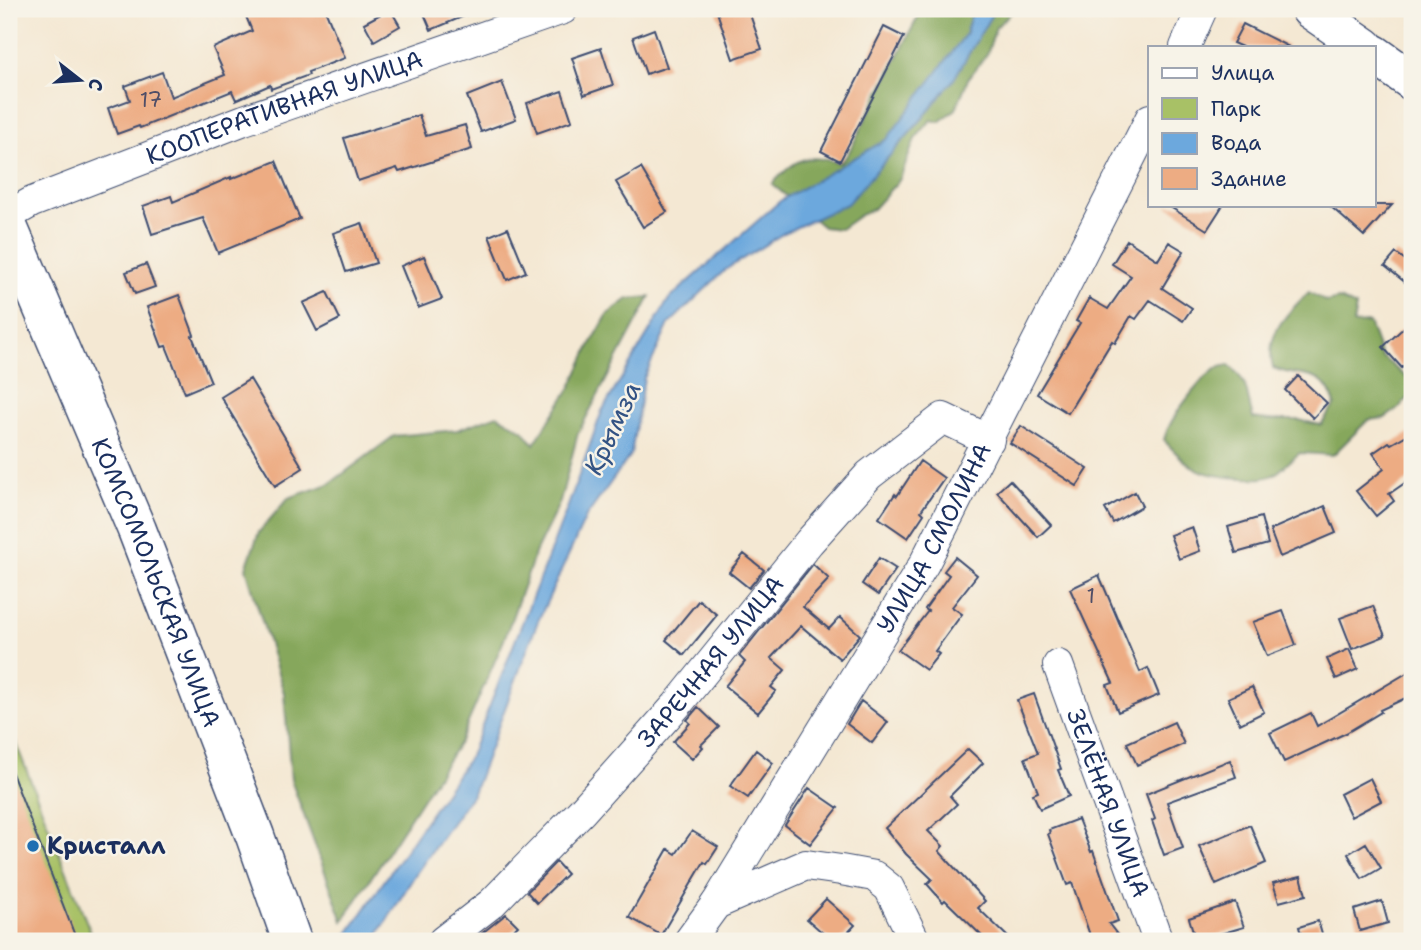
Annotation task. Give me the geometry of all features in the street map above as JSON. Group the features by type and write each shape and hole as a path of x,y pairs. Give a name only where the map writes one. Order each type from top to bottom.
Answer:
{"main road":[{"path":"1310,9 1363,46"},
{"path":"1376,55 1412,81"},
{"name":"КОМСОМОЛЬСКАЯ УЛИЦА","path":"9,229 137,530 255,836 292,941"}],"street":[{"name":"КООПЕРАТИВНАЯ УЛИЦА","path":"9,215 32,202 244,120 563,9"},
{"path":"1185,46 1202,9"},
{"name":"УЛИЦА СМОЛИНА","path":"690,941 716,904 924,564 1148,123"},
{"name":"ЗАРЕЧНАЯ УЛИЦА","path":"443,941 492,903 582,811 676,706 809,542 869,475 943,418 989,440"},
{"name":"ЗЕЛЁНАЯ УЛИЦА","path":"1058,665 1158,941"},
{"path":"716,904 806,865 874,876 889,888 915,941"}],"green space":[{"path":"922,9 1015,9 996,27 987,54 968,79 956,109 939,122 931,120 915,139 900,179 873,209 840,229 823,227 772,184 788,168 802,160 817,158 840,163 848,154"},
{"path":"1309,292 1326,302 1339,299 1356,307 1353,324 1369,323 1381,356 1412,382 1410,396 1385,418 1368,420 1333,455 1300,453 1268,477 1217,476 1190,465 1164,440 1171,423 1192,393 1206,377 1220,367 1229,365 1241,378 1253,418 1299,420 1321,425 1335,404 1330,392 1318,379 1273,368 1271,356 1279,325"},
{"path":"650,297 578,433 560,502 536,551 504,640 460,741 343,921 291,780 284,693 246,568 259,532 288,498 329,484 394,436 457,430 497,415 523,430 534,444 571,387 608,314 628,299"},
{"name":"Кристалл","path":"9,726 94,941 9,941"}],"water":[{"name":"Крымза","path":"973,9 995,9 954,79 847,204 784,233 725,270 669,324 644,378 631,454 586,517 538,621 473,793 415,875 374,941 343,941 470,756 568,506 602,411 669,299 780,201 887,139 965,35"}],"building":[{"path":"243,9 325,9 345,58 271,89 270,85 236,100 232,91 140,128 139,126 117,134 108,108 130,100 125,86 162,72 171,97 225,75 213,48 252,31"},
{"path":"390,9 400,26 374,41 364,23"},
{"path":"422,9 481,9 431,30"},
{"path":"716,9 748,9 762,49 733,59"},
{"path":"1243,24 1287,46 1240,46 1233,43"},
{"path":"884,27 904,37 840,161 821,151"},
{"path":"654,29 667,67 646,74 633,37"},
{"path":"601,48 613,85 584,95 572,58"},
{"path":"502,82 516,119 481,132 467,96"},
{"path":"562,91 572,121 537,133 527,103"},
{"path":"419,115 426,136 465,125 472,149 399,172 397,168 358,181 344,138"},
{"path":"276,161 300,219 218,253 203,218 152,234 143,206 171,196 173,202"},
{"path":"641,168 667,212 643,227 616,182"},
{"path":"1392,205 1364,236 1330,206"},
{"path":"1169,206 1222,206 1207,230"},
{"path":"362,223 376,263 346,272 333,233"},
{"path":"508,228 526,272 507,280 489,236"},
{"path":"1127,240 1158,260 1169,242 1184,251 1162,288 1192,308 1183,321 1150,300 1136,319 1131,316 1115,343 1112,341 1068,413 1037,394 1080,323 1076,321 1089,298 1108,309 1131,276 1112,264"},
{"path":"1396,253 1412,265 1412,288 1385,266"},
{"path":"424,256 442,299 418,308 401,266"},
{"path":"146,264 155,287 135,294 126,272"},
{"path":"327,292 340,319 317,331 303,303"},
{"path":"179,295 211,382 185,393 166,346 162,347 147,307"},
{"path":"1412,320 1412,359 1402,368 1383,347"},
{"path":"1298,376 1327,403 1313,418 1285,390"},
{"path":"250,379 303,468 275,486 221,397"},
{"path":"1021,426 1088,469 1077,486 1010,443"},
{"path":"1412,432 1412,478 1389,494 1394,501 1376,516 1356,491 1384,469 1373,453"},
{"path":"920,461 944,478 921,511 924,514 908,538 879,518"},
{"path":"1010,480 1051,525 1038,537 997,492"},
{"path":"1135,492 1142,506 1113,523 1105,509"},
{"path":"1325,506 1336,533 1280,557 1270,530"},
{"path":"1261,517 1268,544 1236,553 1228,527"},
{"path":"1192,527 1200,551 1179,559 1170,535"},
{"path":"744,554 764,570 749,588 729,572"},
{"path":"955,557 977,575 952,607 962,614 935,651 939,654 926,670 898,650 928,611 925,609 949,575 944,571"},
{"path":"879,558 896,569 878,595 862,584"},
{"path":"813,564 829,579 803,607 829,629 840,617 860,635 840,659 801,626 771,658 785,670 771,687 776,691 758,713 725,686 745,662 739,656"},
{"path":"1099,575 1140,672 1148,668 1159,695 1118,712 1107,685 1113,683 1070,589"},
{"path":"699,600 717,615 684,655 666,640"},
{"path":"1373,606 1385,636 1352,649 1340,618"},
{"path":"1283,611 1296,645 1267,656 1253,622"},
{"path":"1349,649 1358,669 1336,679 1327,659"},
{"path":"1412,670 1412,695 1380,710 1381,712 1346,733 1284,762 1270,733 1311,713 1317,726"},
{"path":"1252,687 1264,712 1240,724 1228,698"},
{"path":"1034,694 1069,796 1040,809 1033,794 1038,792 1025,758 1038,753 1017,700"},
{"path":"861,701 888,722 872,743 847,724"},
{"path":"698,707 719,727 701,745 703,747 692,759 673,742 690,723 687,720"},
{"path":"1174,722 1184,744 1137,765 1127,743"},
{"path":"968,749 983,763 950,796 957,804 928,831 943,846 939,851 985,901 978,908 1012,941 987,941 945,900 943,902 927,884 932,879 906,854 885,828"},
{"path":"756,750 773,763 748,798 730,786"},
{"path":"1230,760 1236,777 1167,802 1183,848 1164,855 1146,794"},
{"name":"Кристалл","path":"10,768 77,941 9,941"},
{"path":"1370,778 1381,801 1351,817 1340,794"},
{"path":"809,788 838,808 810,844 785,825"},
{"path":"1078,819 1091,852 1093,851 1118,921 1109,924 1122,941 1092,941 1072,883 1067,885 1048,834 1049,830"},
{"path":"1250,825 1266,863 1216,885 1199,846"},
{"path":"692,831 718,847 707,864 704,862 661,935 629,917 668,849 676,854"},
{"path":"1366,843 1381,868 1362,879 1348,854"},
{"path":"556,862 567,874 537,903 527,892"},
{"path":"1301,876 1306,895 1279,902 1273,883"},
{"path":"826,899 855,925 840,941 832,941 807,919"},
{"path":"1382,901 1388,923 1360,931 1354,910"},
{"path":"1235,902 1244,927 1196,941 1189,918"},
{"path":"506,914 518,926 502,941 488,941 481,934"},
{"path":"1318,921 1324,941 1303,941 1299,927"}],"place":[{"name":"Кристалл","path":"33,846"}]}
